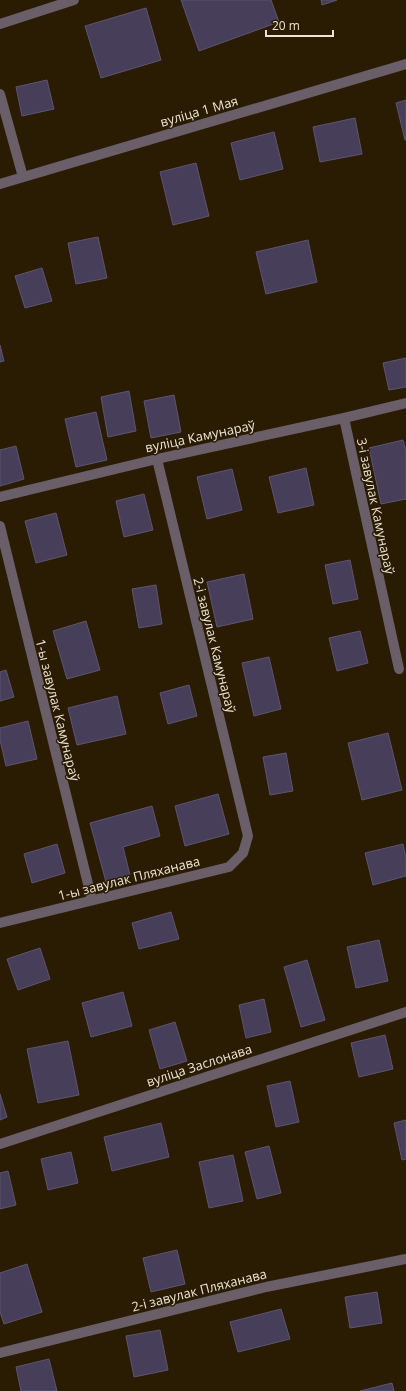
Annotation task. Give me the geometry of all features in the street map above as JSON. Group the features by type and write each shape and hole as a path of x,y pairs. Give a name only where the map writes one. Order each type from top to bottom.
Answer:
{"street":[{"path":"0,24 74,0"},
{"name":"вуліца 1 Мая","path":"0,184 406,64"},
{"path":"0,94 23,177"},
{"name":"вуліца Камунараў","path":"0,497 157,459 406,403"},
{"name":"3-і завулак Камунараў","path":"344,418 399,669"},
{"name":"2-і завулак Камунараў","path":"157,459 248,836"},
{"name":"1-ы завулак Камунараў","path":"0,526 92,900"},
{"name":"1-ы завулак Пляханава","path":"0,924 229,867 243,853 248,836"},
{"name":"вуліца Заслонава","path":"0,1144 406,1012"},
{"name":"2-і завулак Пляханава","path":"0,1354 266,1287 406,1260"}],"building":[{"path":"181,0 271,0 279,22 199,51"},
{"path":"321,0 337,0 322,5"},
{"path":"146,8 161,60 101,78 85,26"},
{"path":"47,80 54,109 22,116 16,87"},
{"path":"406,100 406,140 405,140 396,103"},
{"path":"355,118 362,154 320,162 313,127"},
{"path":"274,132 283,169 240,180 231,143"},
{"path":"196,163 209,216 173,225 160,172"},
{"path":"98,237 107,278 76,284 68,243"},
{"path":"308,240 317,282 266,294 256,252"},
{"path":"42,268 52,301 25,308 15,276"},
{"path":"0,345 4,361 0,362"},
{"path":"406,358 406,387 389,390 383,363"},
{"path":"129,391 136,431 108,437 101,397"},
{"path":"174,395 181,432 151,438 144,401"},
{"path":"96,412 107,460 76,467 65,419"},
{"path":"403,440 406,451 406,499 381,504 369,448"},
{"path":"16,446 24,479 0,486 0,450"},
{"path":"306,468 314,505 278,513 269,477"},
{"path":"232,469 242,510 207,519 197,477"},
{"path":"144,494 153,530 124,537 116,501"},
{"path":"56,513 67,555 36,563 25,521"},
{"path":"350,560 358,599 333,604 325,565"},
{"path":"244,574 253,619 217,627 207,582"},
{"path":"156,585 162,624 139,628 132,589"},
{"path":"86,621 100,670 67,679 53,631"},
{"path":"360,631 368,663 337,671 329,638"},
{"path":"269,657 281,709 254,716 242,663"},
{"path":"6,670 14,697 0,701 0,672"},
{"path":"189,685 197,716 168,724 160,693"},
{"path":"117,696 126,734 77,745 68,708"},
{"path":"28,721 37,759 6,766 0,740 0,728"},
{"path":"388,733 402,790 362,800 348,743"},
{"path":"286,753 293,791 270,795 263,757"},
{"path":"218,794 229,834 185,846 175,806"},
{"path":"152,806 160,836 123,847 130,875 106,882 90,823"},
{"path":"57,844 65,873 32,883 24,854"},
{"path":"403,844 406,858 406,876 373,885 365,853"},
{"path":"171,912 179,939 139,949 132,923"},
{"path":"379,940 388,981 356,988 347,947"},
{"path":"40,948 50,979 18,990 7,959"},
{"path":"307,960 325,1020 301,1027 284,967"},
{"path":"123,992 132,1026 91,1037 82,1003"},
{"path":"264,999 271,1032 246,1038 239,1005"},
{"path":"175,1022 187,1061 160,1069 149,1030"},
{"path":"385,1035 393,1069 359,1077 351,1043"},
{"path":"68,1041 79,1095 38,1103 27,1049"},
{"path":"290,1081 299,1122 276,1127 267,1086"},
{"path":"0,1094 7,1117 0,1120"},
{"path":"406,1120 406,1159 402,1160 394,1123"},
{"path":"161,1123 169,1157 112,1171 104,1137"},
{"path":"269,1146 281,1193 257,1199 245,1152"},
{"path":"71,1152 78,1183 48,1190 41,1159"},
{"path":"233,1155 243,1201 209,1208 199,1162"},
{"path":"8,1171 16,1205 0,1209 0,1173"},
{"path":"177,1250 185,1284 151,1292 143,1258"},
{"path":"27,1264 42,1312 4,1324 0,1312 0,1273"},
{"path":"377,1292 382,1323 350,1328 345,1297"},
{"path":"281,1309 290,1339 238,1352 230,1322"},
{"path":"160,1330 168,1370 134,1377 126,1336"},
{"path":"49,1359 57,1391 21,1391 16,1367"},
{"path":"392,1383 394,1391 360,1391"}]}
